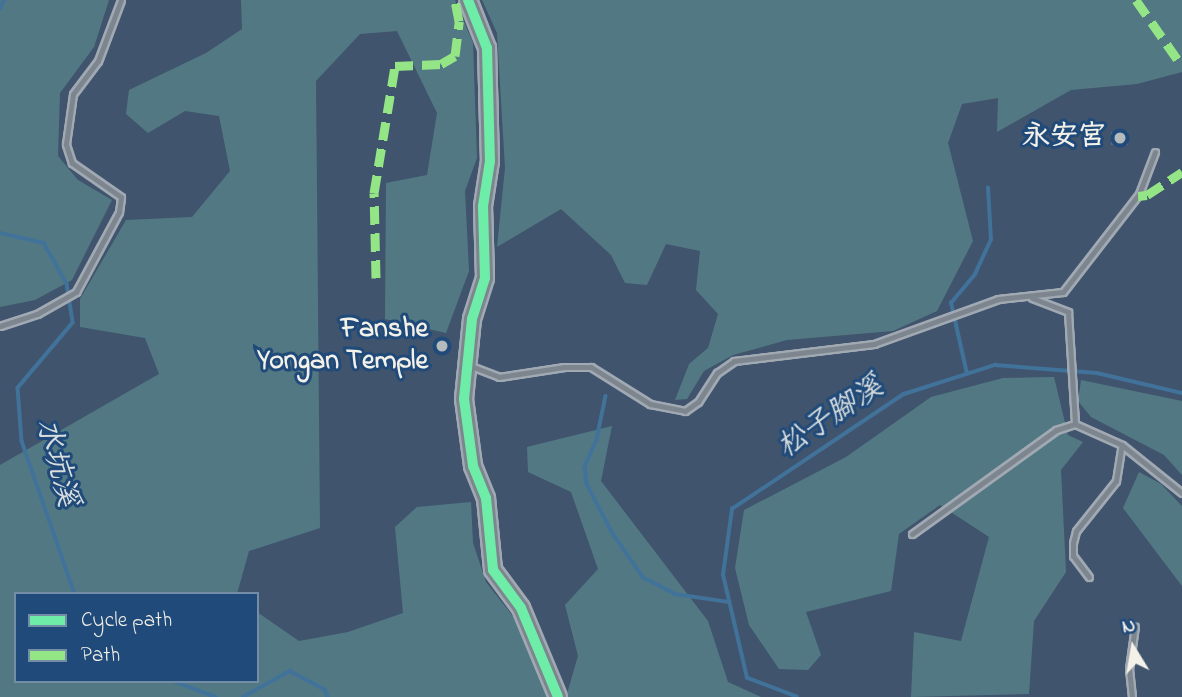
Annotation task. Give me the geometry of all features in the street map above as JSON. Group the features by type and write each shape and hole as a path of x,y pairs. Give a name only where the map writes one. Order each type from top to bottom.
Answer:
{"street":[{"path":"468,0 487,48 490,161 483,206 485,278 465,363 469,439 473,466 486,498 492,570 521,608 558,697"}],"lane":[{"path":"0,326 58,303 76,292 111,232 121,197 72,163 66,153 68,122 76,87 98,61 121,0"},
{"path":"465,363 499,377 564,367 592,367 650,404 685,411 698,402 717,373 734,361 874,344 998,299 1032,298 1063,292 1081,274 1146,183 1155,152"},
{"path":"1032,298 1068,312 1075,424"},
{"path":"912,534 1056,430 1075,424 1122,445 1182,493"},
{"path":"1089,578 1073,556 1073,543 1076,531 1116,481 1122,445"},
{"path":"1132,697 1129,669 1135,626"}],"green space":[{"path":"0,0 109,0 94,47 60,93 58,156 78,180 112,200 72,280 35,300 0,307"},
{"path":"241,0 455,0 473,43 477,158 465,191 469,271 446,333 385,319 386,183 427,175 437,113 397,31 360,34 316,81 320,528 249,551 238,592 14,592 14,683 259,683 259,613 299,641 348,632 403,613 395,527 417,507 471,502 473,543 486,582 515,619 548,697 0,697 0,465 159,374 145,338 80,327 80,299 126,220 192,217 230,171 219,116 185,111 148,133 126,114 129,90 206,53 242,29"},
{"path":"482,0 1182,0 1182,72 1137,84 1071,90 997,132 998,98 962,104 948,143 973,241 937,311 893,331 787,340 733,355 704,371 687,399 675,400 689,364 708,348 718,314 696,290 700,251 666,244 647,285 625,283 611,255 561,209 497,247 505,168 497,33"},
{"path":"1054,377 1068,435 1083,442 1061,470 1066,572 1034,621 1029,694 911,697 914,632 961,641 989,537 940,505 899,534 891,591 806,612 821,655 808,670 779,669 749,625 735,568 744,510 846,457 931,397 1003,378"},
{"path":"1081,380 1182,401 1182,475 1164,455 1091,417 1078,401"},
{"path":"612,426 601,481 708,621 728,682 761,697 566,697 578,656 565,605 598,569 571,492 528,472 527,447"},
{"path":"1139,472 1161,484 1182,506 1182,586 1123,508"}],"building":[{"name":"永安宮","path":"1111,132 1128,132 1128,145 1111,145"}],"waterway":[{"name":"水坑溪","path":"0,9 4,0"},
{"path":"967,374 951,303 975,274 991,240 988,188"},
{"name":"水坑溪","path":"0,233 44,243 67,284 73,323 18,388 22,441 74,592"},
{"name":"松子腳溪","path":"797,697 747,678 723,575 732,509 904,394 995,365 1097,373 1182,393"},
{"path":"606,396 597,440 585,467 587,484 612,532 643,577 675,594 729,602"},
{"name":"水坑溪","path":"243,697 290,671 325,690 328,697"},
{"name":"水坑溪","path":"178,683 216,697"}],"marked path":[{"path":"376,278 374,193 395,66 441,64 455,56 459,21 455,0"},
{"path":"1136,0 1182,66"},
{"path":"1138,196 1147,195 1182,172"}],"cycle path":[{"path":"468,0 487,48 490,161 483,206 485,278 472,319 464,399 473,466 486,498 493,570 521,608 558,697"}],"place":[{"name":"永安宮","path":"1120,138"},
{"name":"Fanshe Yongan Temple","path":"442,346"}]}
